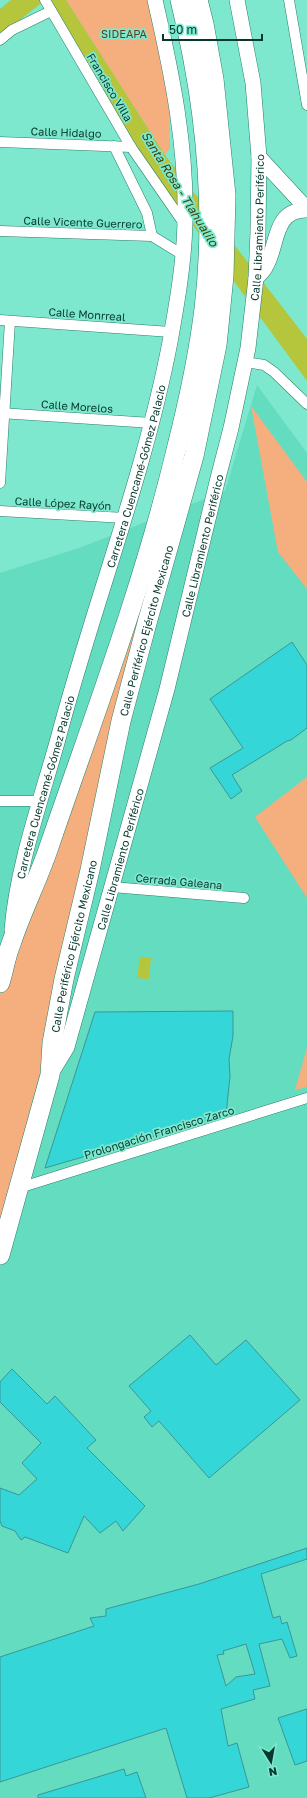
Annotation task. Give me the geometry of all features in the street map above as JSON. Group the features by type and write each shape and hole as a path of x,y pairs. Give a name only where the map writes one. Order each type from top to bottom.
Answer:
{"highway":[{"name":"Calle Periférico Ejército Mexicano","path":"0,983 11,943 45,859 104,688 150,548 188,404 200,339 204,308 208,238 208,184 205,143 188,34 180,0"},
{"name":"Calle Periférico Ejército Mexicano","path":"0,1255 50,1075 52,1043 64,978 90,870 121,721 194,456 217,344 224,276 226,195 214,79 198,0"}],"main road":[{"name":"Carretera Cuencamé-Gómez Palacio","path":"11,943 17,889 71,690 152,423 172,332 183,255 185,191 182,139 155,0"},
{"name":"Calle Libramiento Periférico","path":"50,1075 67,1047 167,689 231,428 246,355 255,282 258,232 259,157 253,83 237,0"},
{"path":"259,157 307,210"},
{"path":"255,282 266,266 277,230 283,220 291,213 300,210 307,210"}],"street":[{"path":"289,0 307,105"},
{"name":"Francisco Villa","path":"45,1 131,147 185,224"},
{"path":"0,40 12,30 51,11"},
{"name":"Calle Hidalgo","path":"0,142 131,147"},
{"path":"114,146 147,213 152,236"},
{"name":"Calle Vicente Guerrero","path":"0,231 152,236 183,255"},
{"path":"0,483 5,320"},
{"name":"Calle Monrreal","path":"5,320 172,332"},
{"path":"246,355 274,372 307,404"},
{"name":"Calle Morelos","path":"2,413 152,423"},
{"name":"Calle López Rayón","path":"0,511 124,518"},
{"path":"0,801 41,801"},
{"name":"Cerrada Galeana","path":"112,887 244,898"},
{"name":"Prolongación Francisco Zarco","path":"18,1188 307,1098"}],"shaded area":[{"path":"257,385 307,453 307,1798 0,1798 0,573 79,548 225,491"}],"green space":[{"name":"SIDEAPA","path":"66,0 147,0 151,5 169,100 170,148 165,155"},
{"path":"251,406 307,482 307,589 278,552"},
{"path":"137,594 143,609 49,1039 0,1223 0,992"},
{"path":"307,777 307,898 255,817"},
{"path":"307,1048 307,1087 295,1090"}],"water":[{"path":"11,0 49,0 40,4 0,36 0,9"},
{"name":"Santa Rosa - Tlahualilo","path":"50,0 66,0 165,155 307,339 307,381 142,156"},
{"path":"140,957 151,958 149,979 137,978"}],"building":[{"path":"292,642 307,665 307,728 291,740 232,775 242,791 231,799 210,768 243,748 210,699"},
{"path":"233,1011 233,1036 229,1059 230,1076 226,1115 45,1168 95,1012"},
{"path":"190,1335 216,1365 246,1340 300,1400 209,1478 159,1421 152,1427 144,1417 151,1411 129,1386"},
{"path":"12,1369 47,1404 55,1396 96,1440 87,1448 145,1506 123,1531 116,1521 100,1533 84,1516 68,1553 25,1537 21,1540 15,1531 2,1526 0,1521 0,1488 19,1495 37,1479 22,1463 41,1443 0,1402 0,1382"},
{"path":"307,1548 307,1559 261,1574 273,1618 280,1616 282,1624 287,1622 297,1656 290,1658 282,1639 259,1644 270,1686 253,1690 255,1699 221,1709 228,1746 237,1743 249,1787 209,1798 187,1798 166,1728 0,1782 0,1657 94,1626 90,1618 106,1616 106,1609 199,1584","holes":["246,1644 255,1674 236,1677 226,1686 217,1655 224,1654 223,1651"]},
{"path":"307,1709 307,1761 295,1765 278,1718"},
{"path":"124,1769 126,1776 137,1772 146,1798 38,1798 38,1795"}]}
